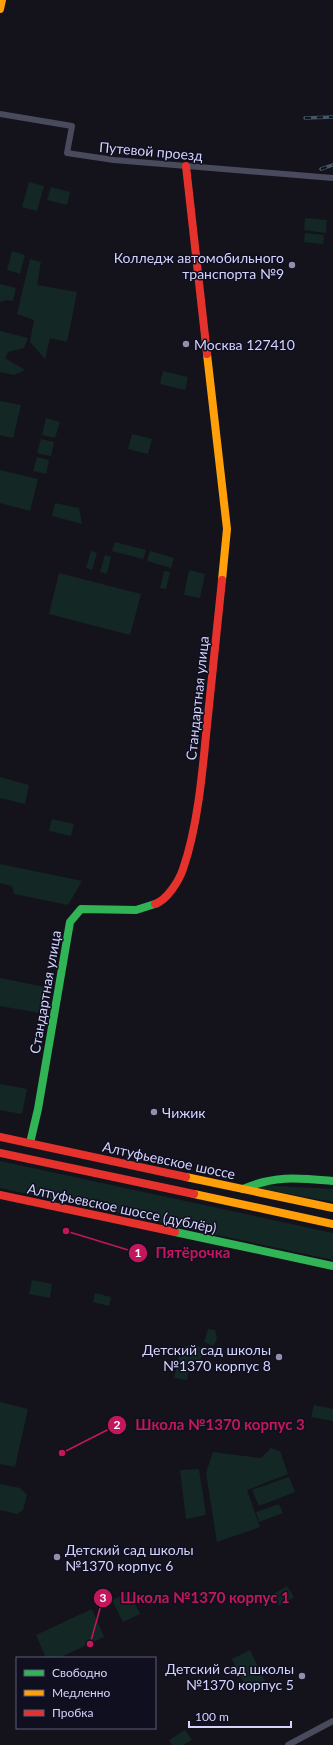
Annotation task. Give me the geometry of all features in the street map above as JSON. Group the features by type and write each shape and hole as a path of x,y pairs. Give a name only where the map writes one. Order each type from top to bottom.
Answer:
{"street":[{"path":"0,9 2,0"},
{"name":"Путевой проезд","path":"0,114 72,126 67,153 74,155 333,178"},
{"name":"Стандартная улица","path":"30,1144 38,1109 70,922 81,909 136,910 160,902 177,882 183,870 190,844 202,776 227,529 186,166"},
{"name":"Алтуфьевское шоссе","path":"0,1137 333,1208"},
{"name":"Алтуфьевское шоссе","path":"0,1153 333,1224"},
{"path":"243,1189 258,1181 273,1178 290,1177 333,1181"},
{"name":"Алтуфьевское шоссе (дублёр)","path":"0,1195 333,1266"},
{"path":"288,1745 333,1721"}],"green space":[{"path":"29,182 44,186 37,211 22,207"},
{"path":"51,187 70,192 67,205 47,200"},
{"path":"305,218 327,220 326,233 304,230"},
{"path":"305,233 324,235 323,244 304,242"},
{"path":"12,251 25,255 20,274 7,270"},
{"path":"30,259 41,262 37,285 77,292 67,342 50,338 45,359 30,342 34,320 17,314"},
{"path":"0,284 16,288 13,301 6,300 0,302"},
{"path":"0,331 28,338 24,348 8,352 5,358 25,370 14,375 0,372"},
{"path":"163,371 188,377 185,390 160,384"},
{"path":"0,401 21,405 13,438 0,435"},
{"path":"46,418 60,422 55,438 42,435"},
{"path":"132,434 152,439 148,454 128,449"},
{"path":"41,439 54,442 51,456 37,453"},
{"path":"37,457 49,460 46,474 33,471"},
{"path":"0,470 38,479 30,511 0,503"},
{"path":"55,503 79,508 82,524 52,516"},
{"path":"115,542 146,550 143,559 112,551"},
{"path":"91,551 97,553 92,570 86,568"},
{"path":"150,551 174,558 171,568 147,561"},
{"path":"105,555 111,557 107,574 100,572"},
{"path":"189,570 205,574 200,598 184,595"},
{"path":"164,571 170,572 166,589 160,588"},
{"path":"59,573 141,594 130,635 49,614"},
{"path":"0,777 29,785 25,804 0,798"},
{"path":"52,819 74,824 71,836 49,831"},
{"path":"0,864 82,881 68,905 14,894 12,886 0,883"},
{"path":"0,978 45,987 40,1013 0,1006"},
{"path":"0,1084 27,1089 22,1114 0,1110"},
{"path":"0,1161 333,1233 333,1260 0,1188"},
{"path":"260,1185 333,1189 333,1202 257,1188"},
{"path":"32,1280 52,1284 50,1298 29,1294"},
{"path":"95,1293 111,1297 109,1306 93,1302"},
{"path":"208,1329 215,1330 217,1339 213,1346 204,1342"},
{"path":"192,1344 205,1349 198,1364 189,1369 187,1380 174,1378 181,1348"},
{"path":"0,1402 28,1409 15,1467 0,1464"},
{"path":"314,1405 333,1409 333,1421 311,1417"},
{"path":"271,1448 280,1451 288,1474 247,1490 260,1527 217,1542 206,1473 213,1452 261,1458"},
{"path":"199,1469 206,1515 186,1519 180,1470"},
{"path":"289,1477 295,1492 259,1506 252,1490"},
{"path":"0,1484 20,1488 27,1495 23,1510 17,1514 0,1510"},
{"path":"279,1504 283,1513 259,1522 256,1512"},
{"path":"287,1586 294,1597 279,1606 273,1594"},
{"path":"129,1592 140,1614 123,1622 112,1600"},
{"path":"92,1609 104,1637 61,1657 46,1657 36,1635"},
{"path":"250,1650 266,1683 248,1691 232,1659"},
{"path":"185,1730 192,1740 183,1745 172,1745 169,1740"}],"railway":[{"path":"305,118 333,117"},
{"path":"321,169 333,165"}],"traffic: fast":[{"path":"30,1143 38,1109 70,922 81,909 136,910 155,904"},
{"path":"243,1189 266,1181 287,1179 333,1181"},
{"path":"175,1232 333,1266"}],"traffic: slow":[{"path":"0,9 2,0"},
{"path":"207,354 227,529 222,580"},
{"path":"186,1177 333,1208"},
{"path":"194,1194 333,1224"}],"traffic: jam":[{"path":"186,166 207,354"},
{"path":"155,904 164,899 179,879 192,837 203,768 222,580"},
{"path":"0,1137 186,1177"},
{"path":"0,1153 194,1194"},
{"path":"0,1195 175,1232"}],"place":[{"name":"Колледж автомобильного транспорта №9","path":"292,265"},
{"name":"Москва 127410","path":"186,344"},
{"name":"Чижик","path":"154,1112"},
{"name":"Пятёрочка","path":"66,1231"},
{"name":"Детский сад школы №1370 корпус 8","path":"279,1357"},
{"name":"Школа №1370 корпус 3","path":"62,1453"},
{"name":"Детский сад школы №1370 корпус 6","path":"57,1557"},
{"name":"Школа №1370 корпус 1","path":"90,1644"},
{"name":"Детский сад школы №1370 корпус 5","path":"302,1676"}]}
